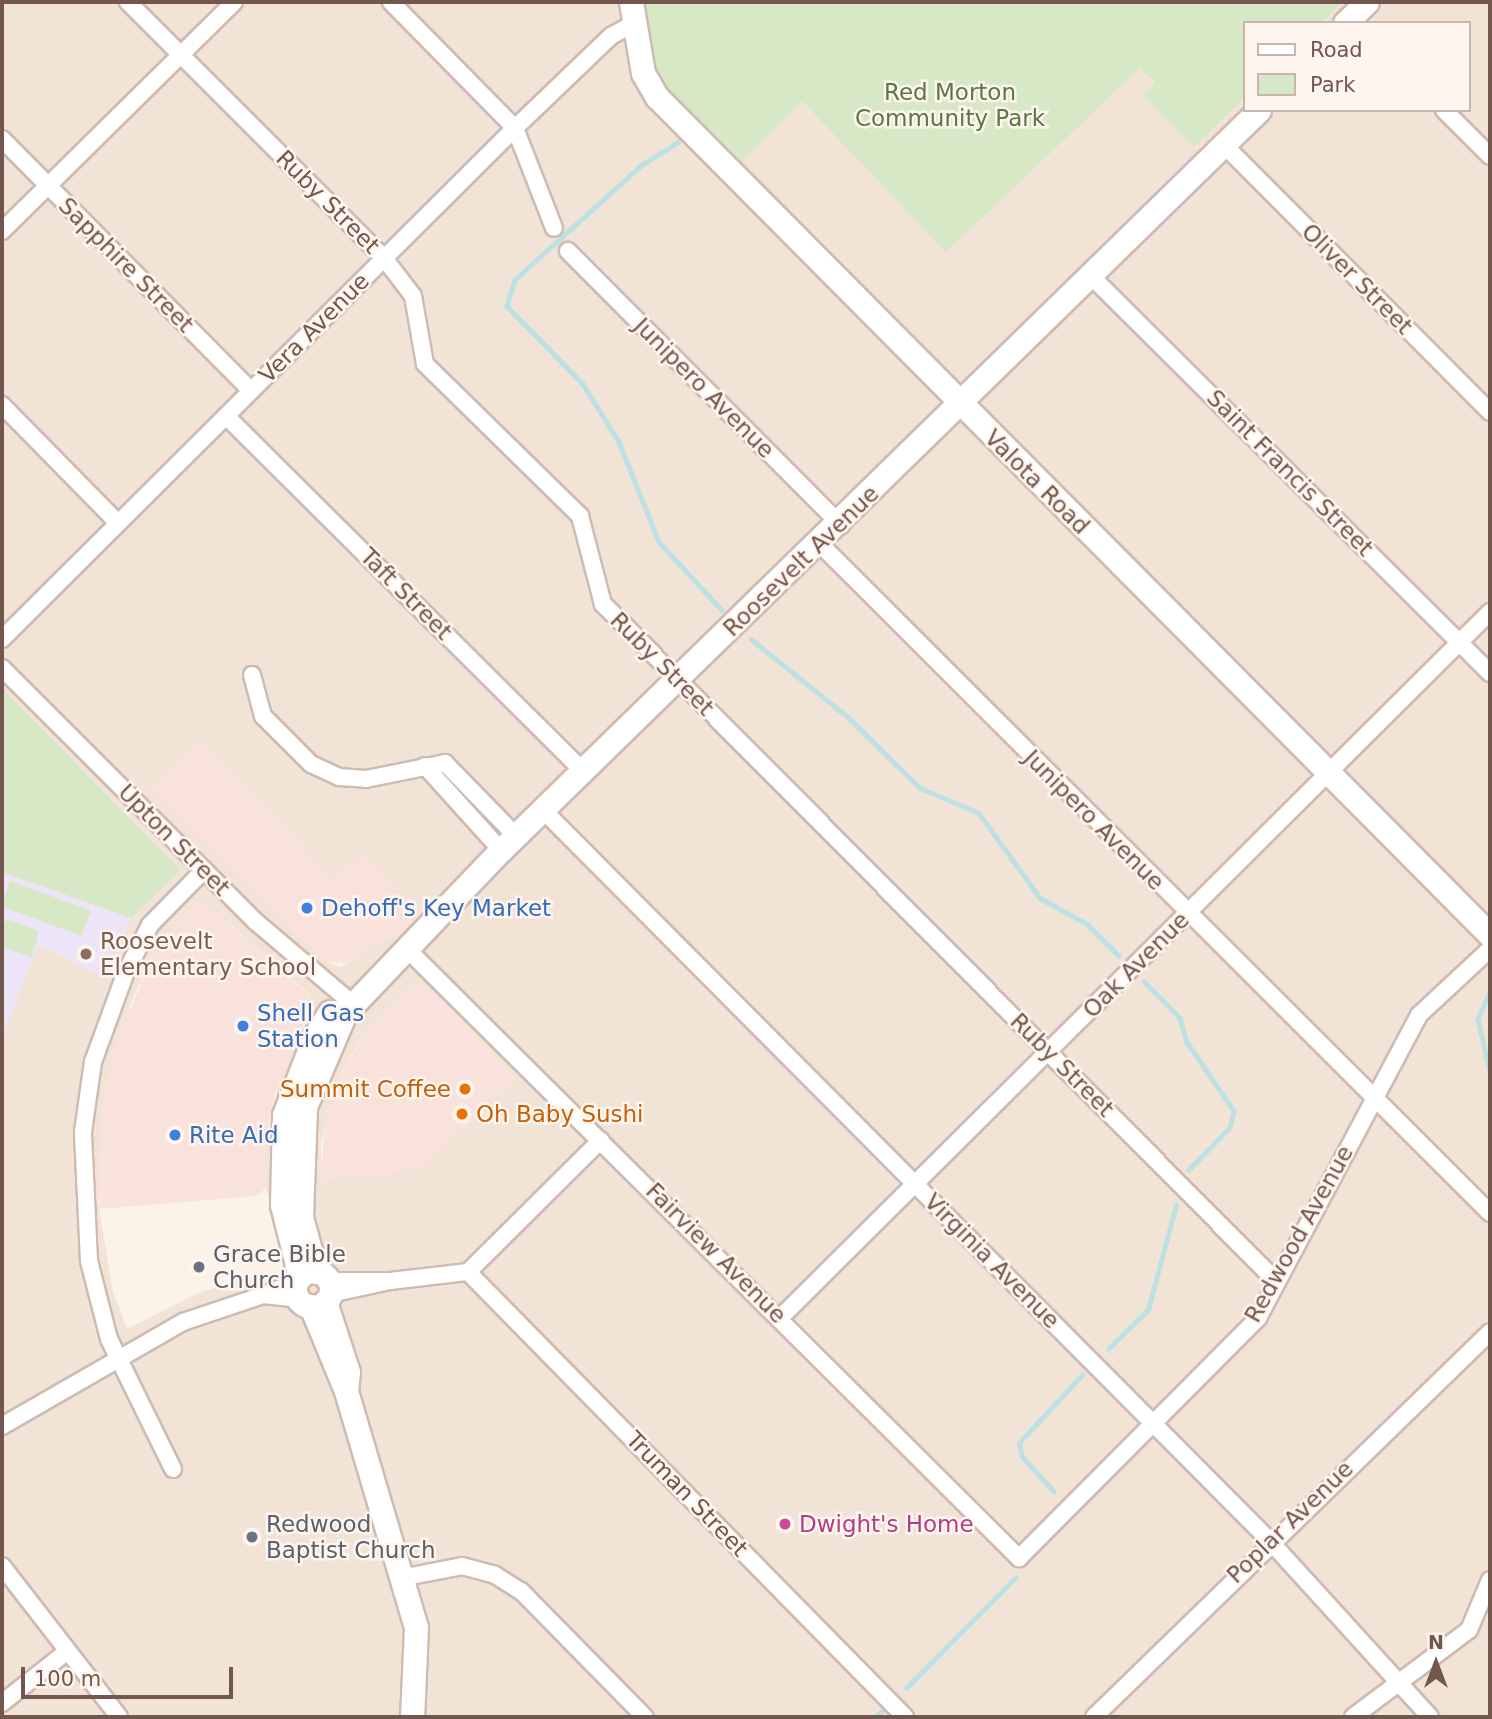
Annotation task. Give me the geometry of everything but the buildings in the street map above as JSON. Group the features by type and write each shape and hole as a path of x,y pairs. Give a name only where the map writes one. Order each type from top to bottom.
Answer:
{"street":[{"name":"Ruby Street","path":"128,2 384,258 413,296 425,365 580,516 603,604 1276,1281"},
{"path":"2,231 234,2"},
{"path":"391,2 515,128 518,149 554,228"},
{"name":"Vera Avenue","path":"2,639 632,13"},
{"name":"Valota Road","path":"632,13 643,73 657,97 1326,774 1490,935"},
{"name":"Roosevelt Avenue","path":"412,1717 416,1627 406,1577 313,1289 301,1217 305,1107 350,1009 409,951 509,843 545,812 677,681 841,525 1089,274 1257,112"},
{"path":"1446,112 1490,156"},
{"name":"Sapphire Street","path":"2,139 251,391"},
{"name":"Oliver Street","path":"1224,145 1490,412"},
{"name":"Junipero Avenue","path":"568,251 841,525"},
{"name":"Saint Francis Street","path":"1089,274 1490,673"},
{"path":"2,405 118,523"},
{"name":"Taft Street","path":"226,416 585,773"},
{"name":"Junipero Avenue","path":"820,544 1371,1099 1490,1213"},
{"name":"Oak Avenue","path":"780,1317 1490,612"},
{"name":"Upton Street","path":"2,668 204,870 350,1009"},
{"path":"252,674 263,716 311,764 339,777 366,779 445,764 509,843"},
{"name":"Virginia Avenue","path":"545,812 1269,1541 1396,1686 1430,1717"},
{"path":"173,1469 116,1360 89,1261 81,1188 85,1097 132,960 150,925 204,870"},
{"name":"Redwood Avenue","path":"1019,1558 1258,1318 1371,1099 1419,1015 1490,949"},
{"name":"Fairview Avenue","path":"409,951 780,1317 1019,1558"},
{"path":"2,1426 116,1360 219,1306 263,1295 468,1272 601,1140"},
{"name":"Truman Street","path":"468,1272 905,1717"},
{"name":"Poplar Avenue","path":"1094,1717 1269,1541 1490,1332"},
{"path":"2,1566 65,1653 120,1717"},
{"path":"406,1577 462,1566 495,1575 521,1591 645,1717"},
{"path":"1353,1717 1469,1630 1490,1580"},
{"path":"2,1703 65,1653"}],"shaded area":[{"path":"2,2 1490,2 1490,1717 2,1717 2,1037 38,944 131,919 2,872","holes":["200,742 334,880 379,941 341,967 326,962 152,790","200,899 309,994 315,1009 282,1067 264,1151 266,1188 286,1267 277,1277 241,1279 196,1294 127,1329 113,1292 98,1203 131,1003 153,954","413,986 428,987 515,1078 321,1181 321,1142 341,1074 359,1042"]},
{"path":"200,742 334,880 364,853 422,911 394,939 379,941 350,963 326,962 152,790"},
{"name":"Roosevelt Elementary School","path":"2,872 131,918 102,976 38,944 2,1037"},
{"path":"200,899 314,1000 275,1092 264,1151 266,1188 256,1196 99,1209 100,1116 114,1050 153,954"},
{"path":"413,986 428,986 515,1078 422,1169 320,1181 326,1116 341,1074 365,1034"}],"green space":[{"name":"Red Morton Community Park","path":"644,2 1342,2 1323,21 1244,21 1244,98 1194,147 1144,96 1155,82 1140,68 946,252 802,101 741,163 658,80"},
{"path":"2,688 180,870 131,918 2,872"},
{"path":"10,881 91,910 82,936 2,907"},
{"path":"10,920 39,931 32,957 2,947 2,922"}],"waterway":[{"path":"679,142 642,165 515,280 507,306 583,384 619,442 659,542 722,610"},
{"path":"751,639 848,717 920,788 979,813 1040,898 1087,924 1119,956"},
{"path":"1144,981 1180,1018 1187,1042 1234,1111 1230,1128 1189,1170"},
{"path":"1490,992 1478,1019 1490,1071"},
{"path":"1108,1349 1148,1310 1176,1205"},
{"path":"1054,1492 1022,1457 1019,1443 1082,1375"},
{"path":"906,1688 1015,1578"},
{"path":"875,1717 883,1710"}],"place":[{"name":"Dehoff's Key Market","path":"307,908"},
{"name":"Roosevelt Elementary School","path":"86,954"},
{"name":"Shell Gas Station","path":"243,1026"},
{"name":"Summit Coffee","path":"465,1089"},
{"name":"Oh Baby Sushi","path":"462,1114"},
{"name":"Rite Aid","path":"175,1135"},
{"name":"Grace Bible Church","path":"199,1267"},
{"name":"Dwight's Home","path":"785,1524"},
{"name":"Redwood Baptist Church","path":"252,1537"}]}
